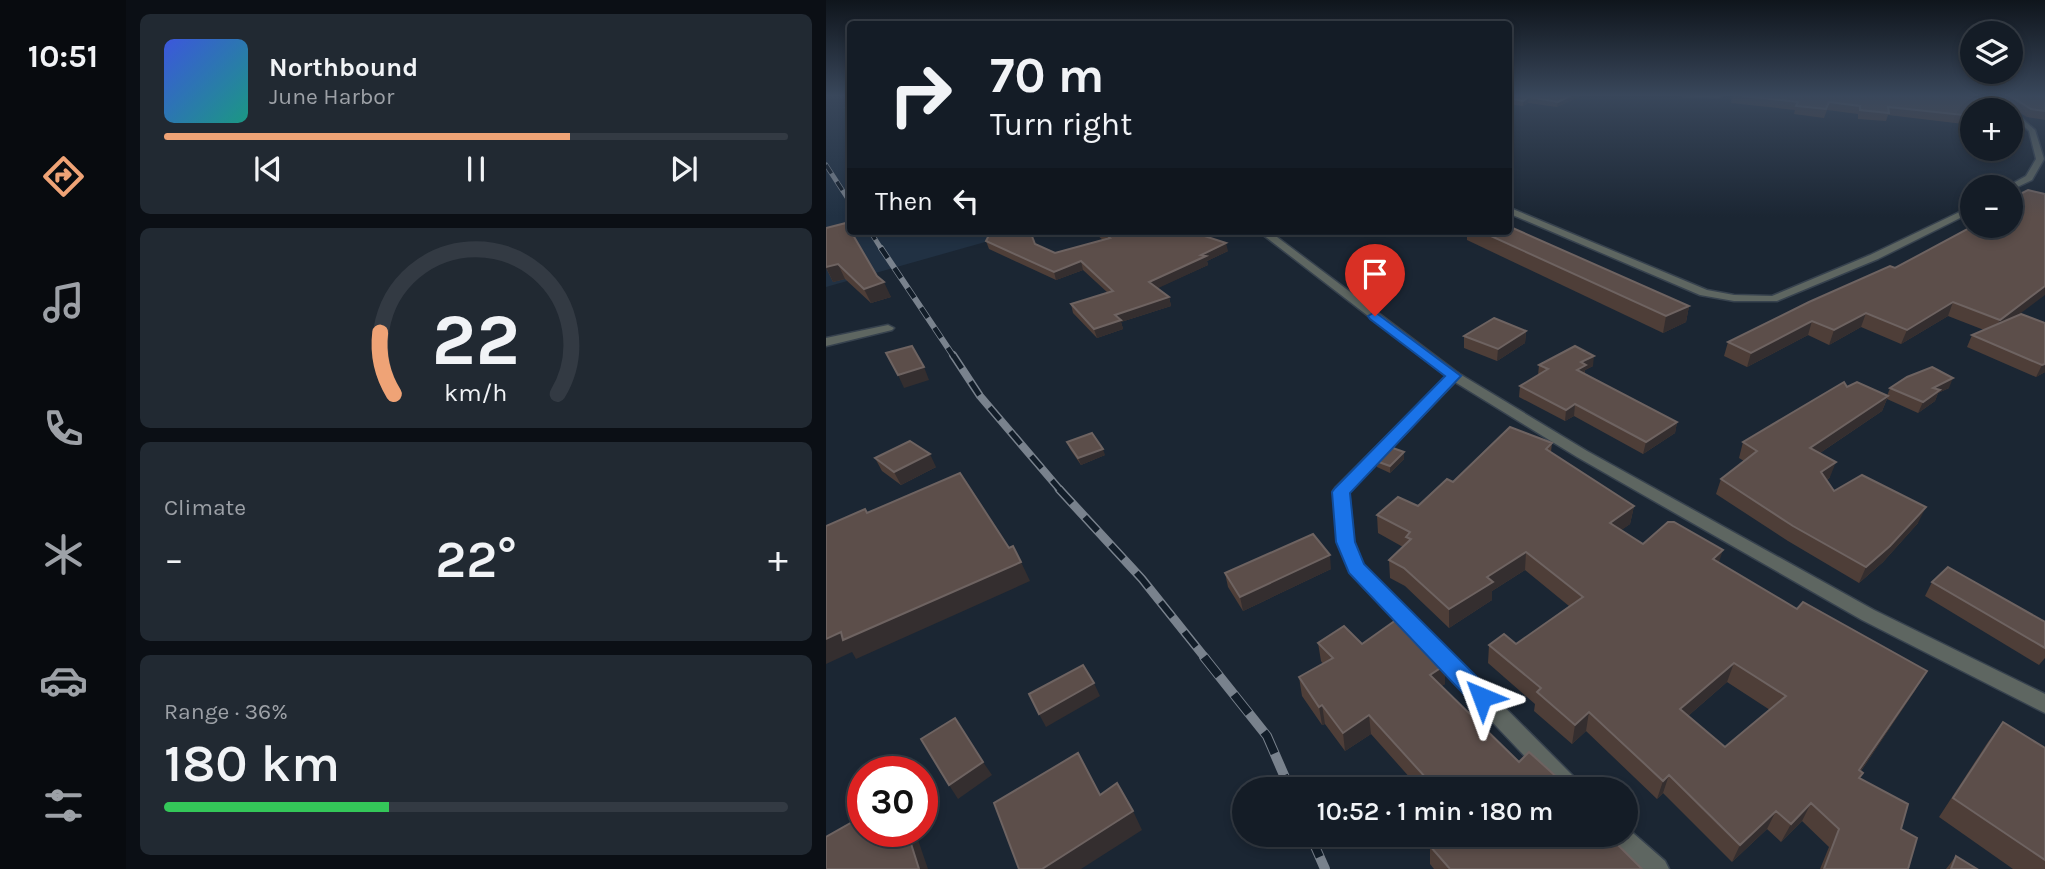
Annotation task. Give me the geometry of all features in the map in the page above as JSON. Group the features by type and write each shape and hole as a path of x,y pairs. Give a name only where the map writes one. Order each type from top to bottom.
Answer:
{"street":[{"path":"2023,181 2029,178 2040,159 2034,137"},
{"path":"1512,212 1704,293 1734,298 1773,299 1874,257 1960,215"},
{"path":"1268,235 1454,376 1582,454 1856,608 2045,704"},
{"path":"826,342 888,328"},
{"path":"1454,376 1341,492 1346,542 1356,568 1559,777"},
{"path":"1632,847 1657,869"}],"shaded area":[{"path":"826,137 847,137 847,235 1010,235 826,287"}],"building":[{"path":"2028,190 2045,194 2045,286 2000,320 1953,302 1907,330 1866,313 1834,330 1812,321 1751,353 1728,342 1890,266 1895,268 1960,233 1960,238 2023,238 2023,192"},
{"path":"846,223 847,235 853,235 877,276 884,282 864,289 838,264 826,267 826,228"},
{"path":"1512,228 1689,306 1666,316 1489,235 1512,235"},
{"path":"989,235 1032,235 1035,244 1055,253 1110,238 1106,235 1201,235 1226,243 1201,255 1206,256 1149,282 1169,297 1115,315 1121,320 1094,329 1071,304 1113,291 1081,261 1054,272 986,241"},
{"path":"2021,314 2045,323 2045,364 1972,335"},
{"path":"1494,318 1526,331 1498,349 1464,336"},
{"path":"912,346 924,367 898,375 886,353"},
{"path":"1575,346 1594,356 1581,362 1586,365 1577,370 1677,422 1646,442 1575,404 1566,410 1520,386 1548,369 1539,365"},
{"path":"1932,367 1953,378 1933,388 1940,390 1923,402 1890,388 1907,377"},
{"path":"1844,382 1847,387 1857,382 1888,396 1810,448 1836,462 1821,472 1834,491 1862,475 1926,507 1890,546 1866,567 1793,526 1721,479 1757,451 1743,442"},
{"path":"1510,427 1552,443 1546,449 1634,506 1610,523 1643,544 1668,522 1674,522 1723,550 1713,559 1797,609 1803,602 1927,671 1859,770 1863,773 1859,778 1908,804 1901,829 1917,838 1908,869 1824,869 1839,829 1811,803 1791,824 1776,811 1740,845 1669,775 1663,781 1589,712 1575,725 1537,692 1541,688 1489,645 1504,634 1516,644 1583,597 1526,552 1487,577 1493,582 1449,609 1404,568 1389,560 1411,539 1406,537 1410,532 1377,515 1398,497 1418,506 1447,479 1453,482","holes":["1734,663 1786,696 1725,747 1680,709"]},
{"path":"1092,433 1103,449 1078,458 1067,442"},
{"path":"910,441 930,454 894,472 875,458"},
{"path":"1390,447 1404,452 1390,466 1376,461"},
{"path":"960,473 1009,548 1013,546 1021,562 843,640 841,632 826,639 826,526 865,509 867,513"},
{"path":"1313,534 1330,555 1240,597 1225,573"},
{"path":"1948,567 2045,622 2045,648 1932,582"},
{"path":"1396,620 1445,665 1430,675 1519,762 1529,752 1557,777 1425,777 1369,715 1343,733 1322,705 1319,707 1299,677 1333,658 1318,643 1344,626 1362,644"},
{"path":"1083,665 1094,683 1039,714 1029,694"},
{"path":"955,718 983,762 949,785 938,767 938,756 931,756 921,739"},
{"path":"2003,722 2045,748 2045,860 1953,798"},
{"path":"1078,753 1100,795 1117,783 1133,811 1042,869 1019,869 994,803"},
{"path":"847,825 847,847 912,847 919,869 826,869 826,837"},
{"path":"1431,847 1620,847 1642,869 1450,869"},
{"path":"1956,856 1977,869 1951,869"}],"railway":[{"path":"826,165 847,197"},
{"path":"873,235 882,250"},
{"path":"881,248 954,357"},
{"path":"953,355 980,396 1061,491"},
{"path":"1059,489 1142,579 1206,659"},
{"path":"1204,657 1267,736 1285,777"},
{"path":"1315,847 1325,869"}],"route":[{"path":"1375,316 1454,376 1341,492 1346,542 1356,568 1482,697"}]}
